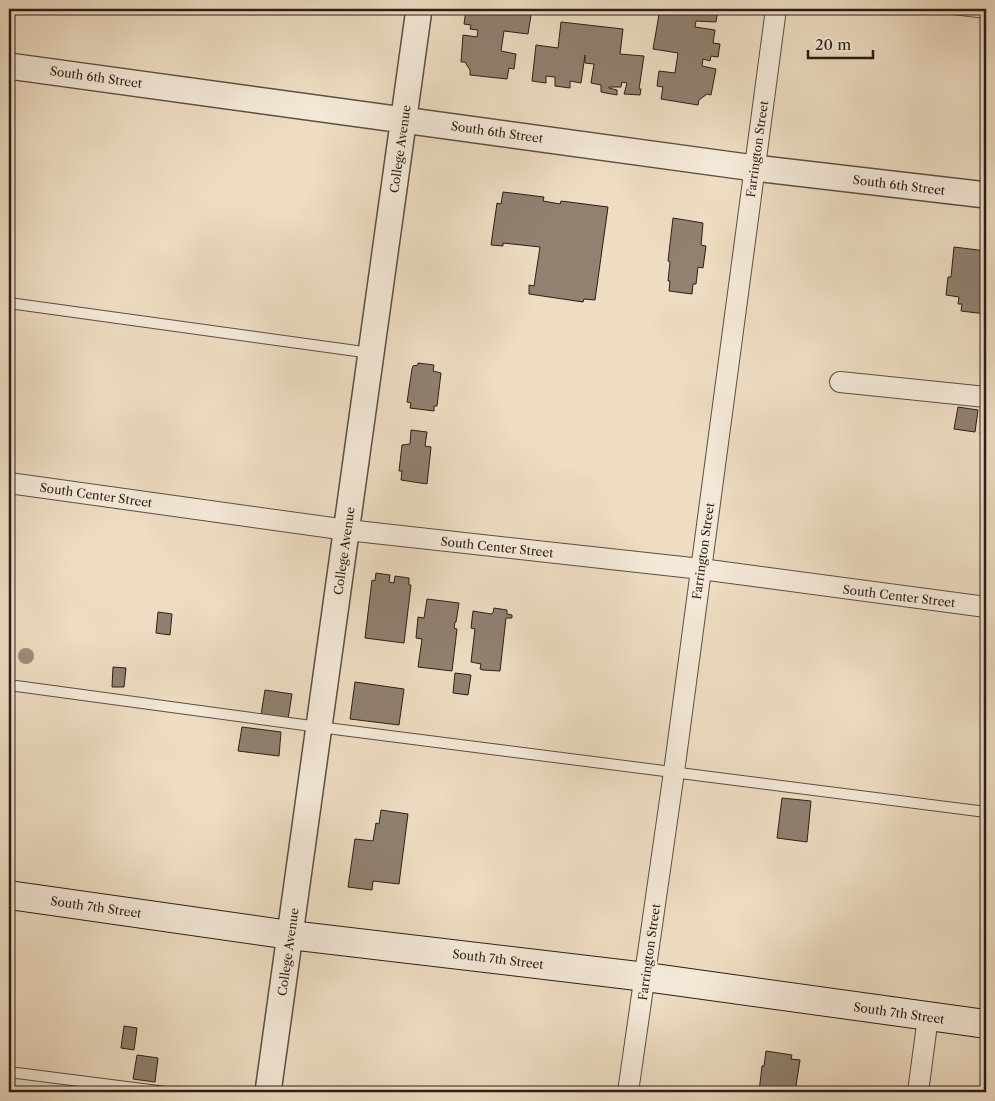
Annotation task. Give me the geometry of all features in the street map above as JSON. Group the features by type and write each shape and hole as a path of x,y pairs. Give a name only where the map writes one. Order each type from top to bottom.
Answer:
{"main road":[{"name":"South 7th Street","path":"9,894 290,935 646,977 986,1024"}],"street":[{"name":"College Avenue","path":"268,1092 419,9"},
{"name":"Farrington Street","path":"628,1092 646,977 776,9"},
{"name":"South 6th Street","path":"9,66 754,168 986,195"},
{"path":"840,382 986,397"},
{"name":"South Center Street","path":"9,483 347,530 701,570 986,607"},
{"path":"918,1092 928,1017"}],"lane":[{"path":"953,9 986,13"},
{"path":"9,303 371,353"},
{"path":"9,686 319,728 986,812"},
{"path":"9,1072 166,1092"}],"building":[{"path":"473,9 532,9 528,34 504,31 501,51 516,54 514,69 509,68 507,79 470,75 470,70 465,62 461,62 463,35 477,37 478,30 470,29 471,25 464,24 466,10 473,11"},
{"path":"660,9 725,9 725,11 718,10 716,22 696,21 695,27 715,30 713,43 720,44 718,57 711,56 710,61 703,59 702,66 716,69 711,95 707,94 699,100 698,105 661,99 663,87 657,86 659,71 675,73 678,53 653,49"},
{"path":"561,22 623,29 620,54 644,56 639,89 641,89 640,95 624,94 627,83 622,82 621,87 609,87 617,90 617,95 601,92 601,85 591,83 594,64 585,63 585,55 581,83 570,81 570,88 555,86 555,77 546,76 546,83 532,81 536,45 558,48"},
{"path":"503,192 544,197 543,201 560,204 561,201 608,207 595,300 584,299 583,302 529,294 529,285 534,286 540,247 503,243 503,246 491,245 497,203 501,204"},
{"path":"673,218 703,223 701,245 706,246 703,268 698,267 696,284 693,284 692,294 669,291 670,262 668,261"},
{"path":"954,247 986,251 986,314 961,311 962,304 958,304 959,297 946,295 948,277 951,277"},
{"path":"418,363 434,365 433,371 441,373 437,406 434,406 434,411 410,408 411,403 407,402 412,369"},
{"path":"958,407 978,410 975,432 954,429"},
{"path":"984,412 986,412 986,435 980,434"},
{"path":"411,430 427,432 425,446 431,447 427,484 401,480 402,471 399,471 402,445 410,444"},
{"path":"376,573 390,575 389,582 394,583 395,576 409,578 409,585 411,585 404,643 365,638 372,580 375,581"},
{"path":"427,599 459,603 454,628 457,629 452,671 418,667 422,639 416,638 418,617 424,618"},
{"path":"494,608 507,610 507,614 512,615 512,618 506,618 500,671 483,670 480,669 481,664 471,662 475,629 471,628 473,611 491,614"},
{"path":"158,612 172,614 170,635 156,633"},
{"path":"113,667 126,668 124,687 112,687"},
{"path":"455,673 471,675 468,695 453,693"},
{"path":"355,682 404,689 399,725 350,719"},
{"path":"265,690 292,694 288,719 261,715"},
{"path":"242,727 281,732 279,756 238,751"},
{"path":"782,798 811,801 807,842 777,838"},
{"path":"381,810 408,814 399,884 373,881 372,890 348,887 355,839 373,841 376,823 379,824"},
{"path":"124,1026 137,1028 134,1050 121,1048"},
{"path":"766,1051 792,1055 791,1059 800,1060 795,1092 759,1092"},
{"path":"137,1055 158,1058 155,1082 133,1079"}]}
